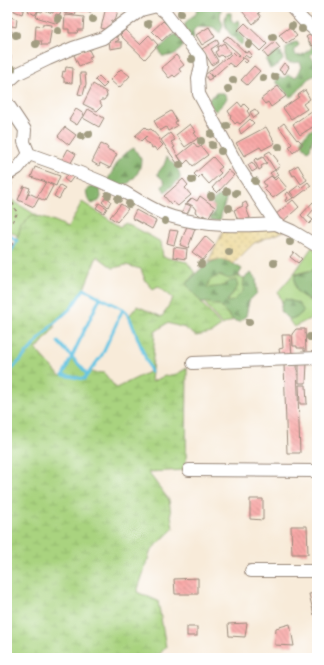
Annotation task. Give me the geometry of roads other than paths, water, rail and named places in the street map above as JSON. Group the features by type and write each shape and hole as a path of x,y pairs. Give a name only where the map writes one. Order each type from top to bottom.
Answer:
{"street":[{"path":"7,83 17,74 48,59 73,48 103,38 141,10 153,7"},
{"path":"158,7 166,13 200,57 201,66 198,78 199,94 239,168 276,224"},
{"path":"291,7 317,32"},
{"path":"7,103 25,130 24,142 29,154 89,176 151,208 174,217 207,225 240,226 276,224 292,231 317,246"},
{"path":"7,176 18,168 29,154"},
{"path":"194,363 317,358"},
{"path":"189,470 317,471"},
{"path":"251,572 317,571"}],"waterway":[{"path":"7,234 17,241 7,258"},
{"path":"7,375 51,326 71,308 84,289 123,309 129,316 151,372"},
{"path":"100,298 63,375 84,379 102,355 123,309"},
{"path":"58,342 87,375"}]}
